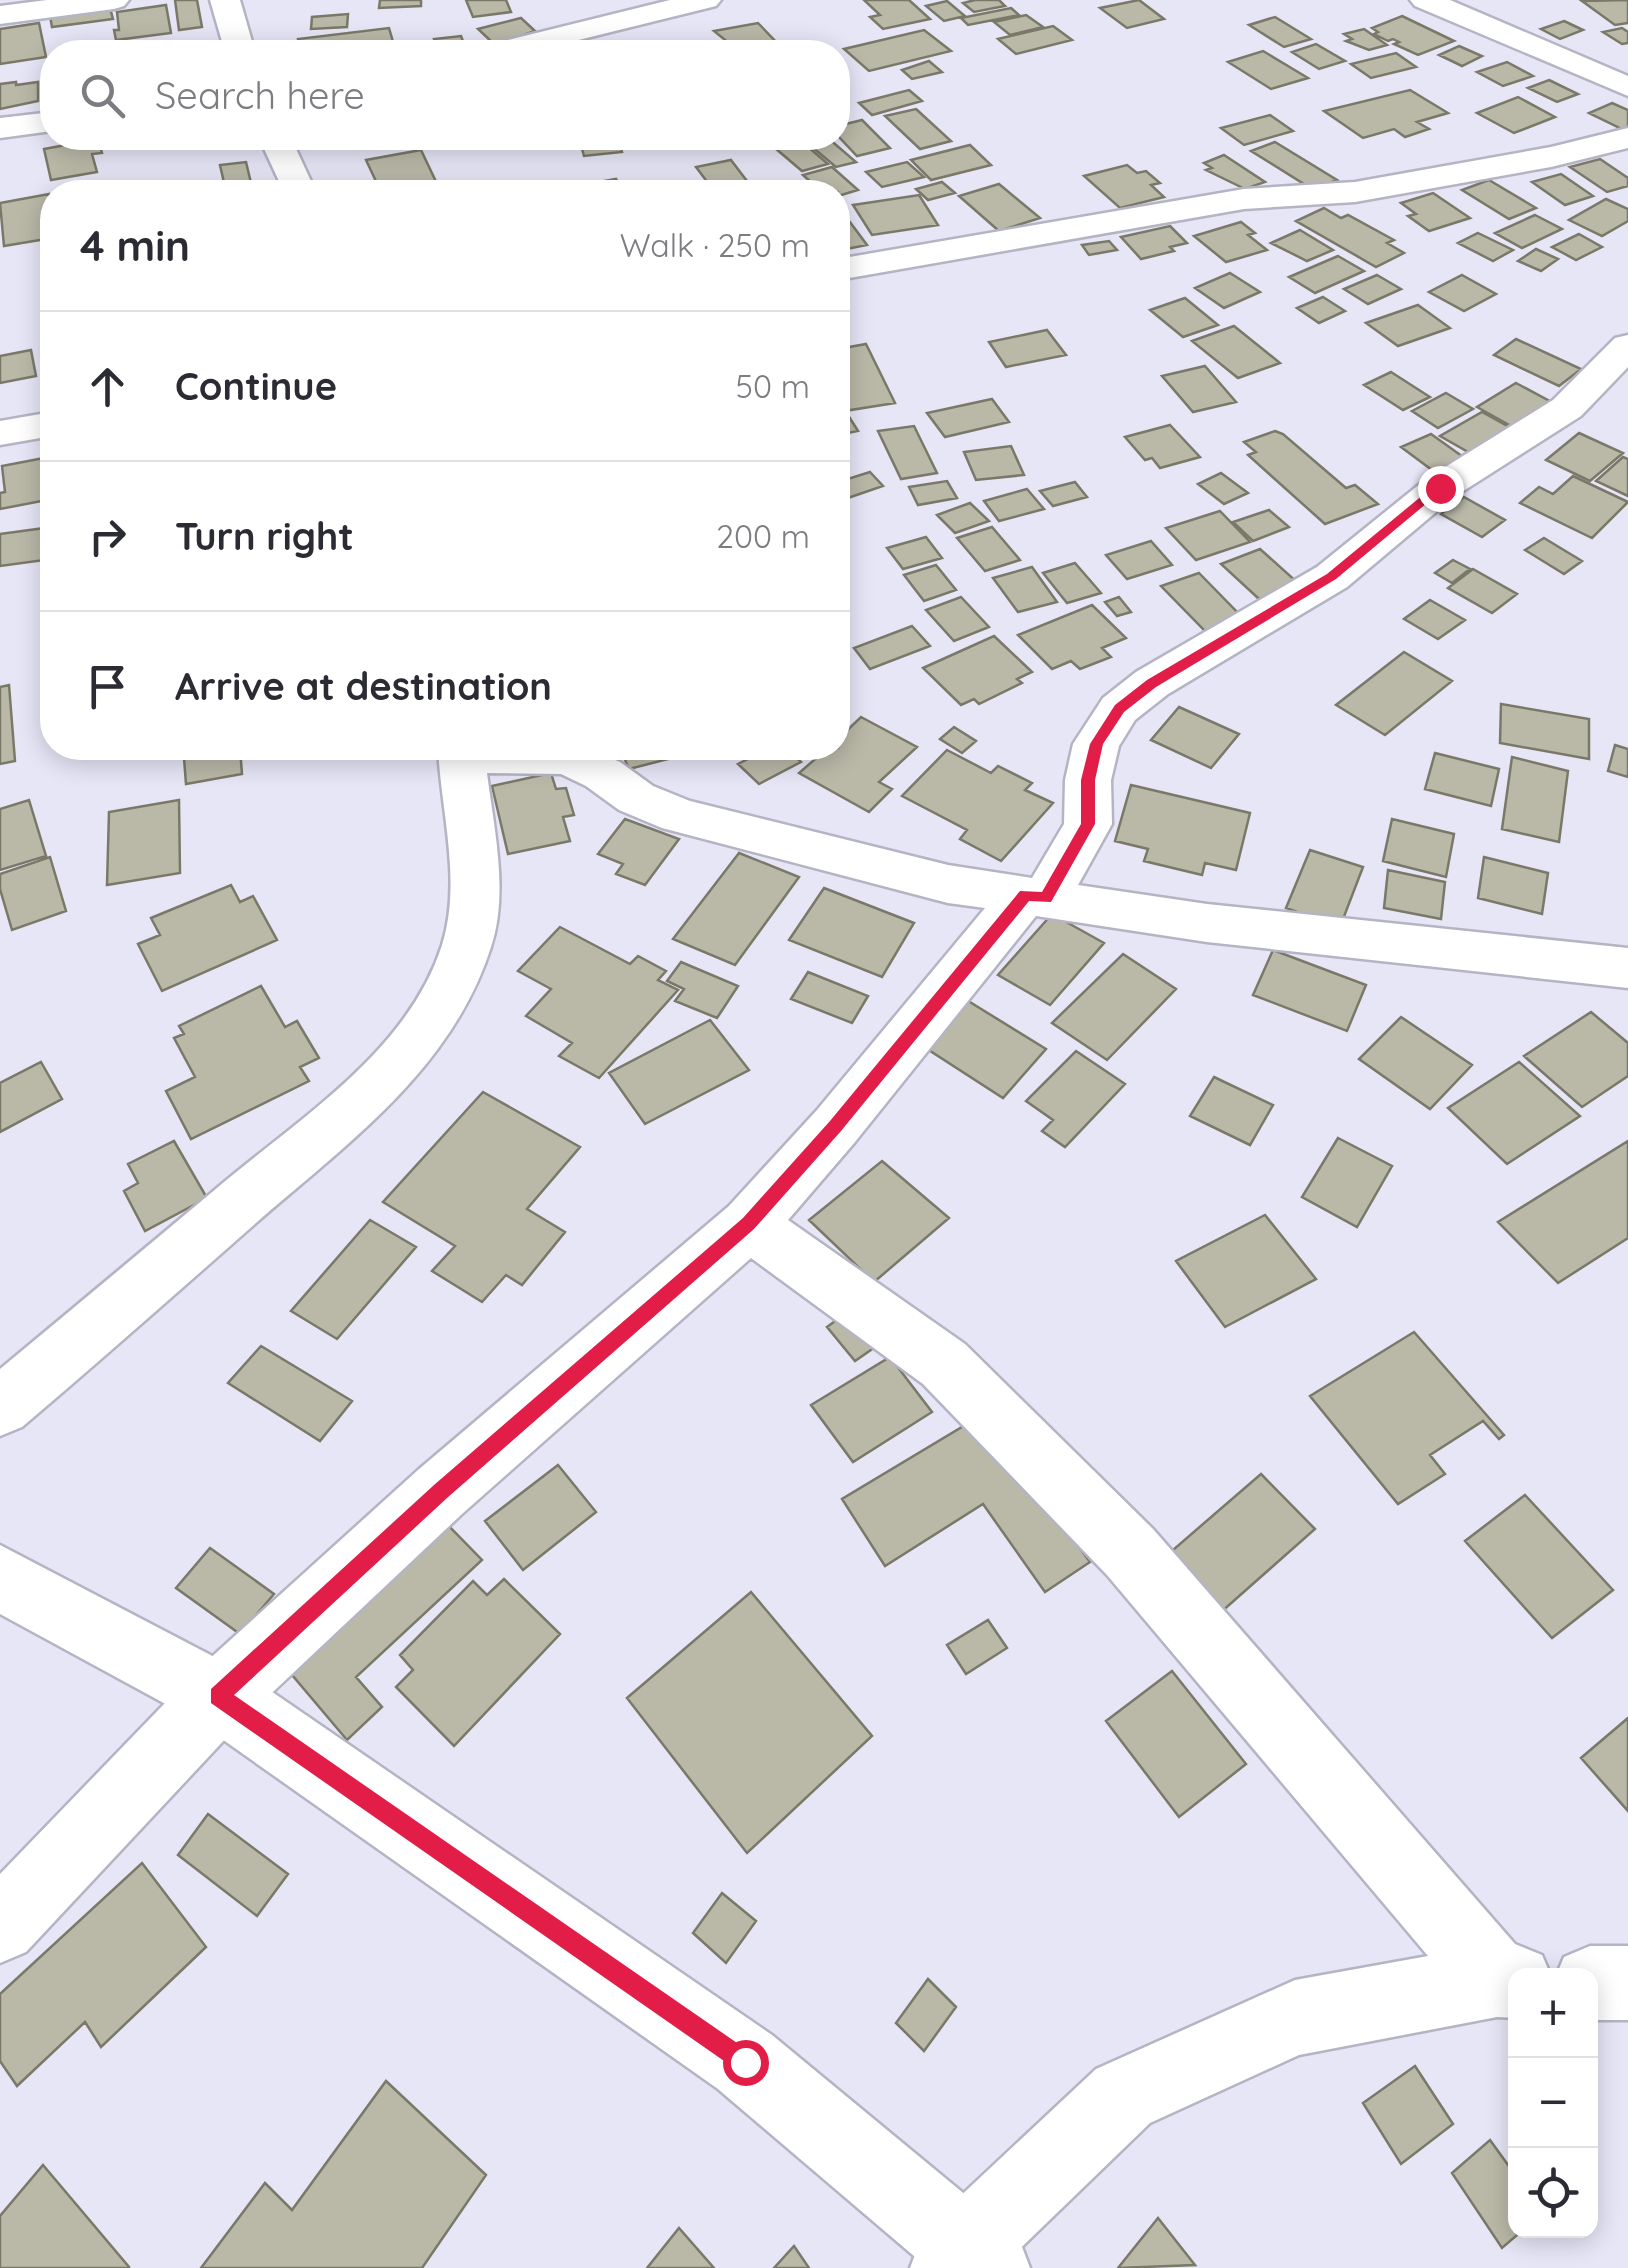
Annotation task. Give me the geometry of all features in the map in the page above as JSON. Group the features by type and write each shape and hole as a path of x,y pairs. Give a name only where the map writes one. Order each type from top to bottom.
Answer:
{"street":[{"path":"0,15 114,0"},
{"path":"225,0 237,40"},
{"path":"544,40 706,0"},
{"path":"1426,0 1628,87"},
{"path":"0,128 40,123"},
{"path":"850,268 1244,199 1355,192 1551,157 1628,138"},
{"path":"281,150 294,180"},
{"path":"0,1926 218,1696 440,1492 748,1224 1036,896 1088,824 1088,780 1096,744 1119,709 1152,684 1332,576 1440,488 1566,408 1628,346"},
{"path":"0,433 40,426"},
{"path":"0,1407 331,1129 420,1034 450,989 468,941 473,887 462,760"},
{"path":"572,760 602,774 636,798 679,816 948,884 1207,923 1628,968"},
{"path":"748,1224 944,1364 1130,1552 1506,1981"},
{"path":"0,1578 218,1696 745,2062 968,2261 1122,2096 1296,2018 1506,1981"},
{"path":"1598,1983 1628,1982"}],"building":[{"path":"175,0 197,0 202,27 179,30"},
{"path":"380,0 421,0 421,6 379,8"},
{"path":"466,0 506,0 511,12 473,17"},
{"path":"864,0 909,0 930,19 883,29 870,17 880,15"},
{"path":"999,0 1005,6 974,12 963,3"},
{"path":"1139,0 1164,19 1127,28 1100,8"},
{"path":"1628,0 1628,23 1615,25 1582,1"},
{"path":"947,1 965,16 944,21 926,6"},
{"path":"166,5 171,33 116,40 117,12"},
{"path":"110,8 113,19 52,27 50,16"},
{"path":"1011,8 1019,15 968,25 961,18"},
{"path":"348,14 347,27 311,29 312,17"},
{"path":"1026,15 1043,27 1010,35 994,22"},
{"path":"1402,16 1454,41 1418,55 1394,44 1399,42 1393,39 1388,41 1374,34 1378,32 1372,28"},
{"path":"1275,17 1311,39 1284,47 1249,25"},
{"path":"521,18 535,31 509,40 490,40 478,29"},
{"path":"1564,21 1583,30 1560,39 1541,29"},
{"path":"39,23 42,40 40,58 0,64 0,29"},
{"path":"758,23 774,40 725,40 714,31"},
{"path":"1053,26 1072,40 1016,54 998,39"},
{"path":"389,28 392,40 298,40"},
{"path":"1622,28 1628,32 1628,43 1622,44 1603,32"},
{"path":"1364,29 1387,45 1369,50 1346,41 1352,39 1344,34"},
{"path":"924,30 951,51 869,71 850,54 850,48"},
{"path":"461,36 462,40 434,40"},
{"path":"1316,44 1345,61 1319,69 1292,52"},
{"path":"1459,46 1482,56 1462,66 1439,55"},
{"path":"1263,51 1308,78 1271,89 1228,62"},
{"path":"1396,53 1416,67 1371,78 1351,64"},
{"path":"929,61 942,72 912,79 902,70"},
{"path":"1507,62 1533,76 1503,86 1477,72"},
{"path":"1549,80 1578,94 1557,102 1528,88"},
{"path":"38,82 38,101 0,109 0,84"},
{"path":"909,90 922,101 872,115 859,103"},
{"path":"1410,90 1448,113 1417,122 1429,129 1405,137 1394,129 1363,138 1324,111"},
{"path":"1518,97 1555,117 1514,133 1477,113"},
{"path":"1612,103 1628,110 1628,126 1622,129 1589,113"},
{"path":"916,109 951,141 920,149 885,116"},
{"path":"1270,115 1293,131 1244,145 1221,128"},
{"path":"862,120 890,148 857,156 850,149 850,123"},
{"path":"1275,142 1337,180 1312,189 1251,151"},
{"path":"970,145 991,165 931,180 911,160"},
{"path":"44,150 101,150 102,153 92,154 97,172 51,180"},
{"path":"421,150 435,180 375,180 366,160"},
{"path":"582,150 622,152 584,156"},
{"path":"777,150 812,150 828,164 802,171"},
{"path":"816,150 842,150 856,162 836,167"},
{"path":"1224,155 1265,182 1245,189 1206,170 1212,168 1204,163"},
{"path":"1600,159 1628,178 1628,186 1607,192 1570,167"},
{"path":"731,160 746,180 706,180 696,167"},
{"path":"246,162 250,180 223,180 220,165"},
{"path":"907,162 924,177 882,187 866,172"},
{"path":"1127,165 1137,173 1146,171 1160,183 1151,185 1164,197 1120,208 1084,176"},
{"path":"832,167 847,180 809,180 803,175"},
{"path":"1561,174 1593,196 1565,205 1532,182"},
{"path":"1489,180 1536,208 1509,219 1462,190"},
{"path":"942,182 955,193 928,200 916,189"},
{"path":"999,184 1040,218 999,231 959,196"},
{"path":"1433,193 1470,218 1429,231 1408,216 1416,214 1401,203"},
{"path":"919,195 938,225 872,235 853,205"},
{"path":"40,196 40,240 4,246 0,203"},
{"path":"1606,199 1628,209 1628,221 1602,236 1569,220"},
{"path":"1324,208 1341,218 1348,215 1394,240 1387,243 1404,253 1376,267 1296,221"},
{"path":"1535,215 1562,229 1522,248 1495,233"},
{"path":"850,222 867,245 850,248"},
{"path":"1241,222 1255,233 1248,235 1267,250 1226,262 1194,236"},
{"path":"1170,226 1187,243 1170,247 1174,251 1141,259 1121,237"},
{"path":"1300,230 1333,250 1307,261 1271,243"},
{"path":"1478,233 1513,250 1493,261 1458,243"},
{"path":"1579,234 1602,247 1576,260 1552,247"},
{"path":"1109,241 1117,250 1089,255 1082,245"},
{"path":"1536,249 1558,259 1541,271 1518,261"},
{"path":"1338,256 1364,271 1315,293 1289,277"},
{"path":"1230,273 1260,292 1224,308 1195,288"},
{"path":"1377,275 1401,289 1368,304 1344,289"},
{"path":"1462,275 1496,294 1464,311 1429,292"},
{"path":"1323,297 1345,311 1319,323 1297,308"},
{"path":"1185,298 1218,325 1183,337 1150,310"},
{"path":"1418,305 1450,328 1398,346 1366,323"},
{"path":"1234,326 1280,363 1238,378 1192,341"},
{"path":"1047,330 1066,355 1006,367 989,342"},
{"path":"1516,339 1581,369 1559,386 1494,355"},
{"path":"866,344 895,403 850,410 850,347"},
{"path":"31,350 36,376 0,383 0,356"},
{"path":"1205,366 1236,402 1193,412 1162,376"},
{"path":"1391,372 1430,397 1403,410 1364,385"},
{"path":"1516,383 1559,406 1520,431 1477,407"},
{"path":"1446,393 1473,409 1438,428 1412,411"},
{"path":"992,399 1009,422 945,437 927,413"},
{"path":"1482,412 1518,432 1477,457 1440,436"},
{"path":"1170,425 1200,457 1160,468 1152,458 1145,460 1125,437"},
{"path":"914,426 937,473 901,479 878,431"},
{"path":"1275,431 1346,488 1355,485 1378,504 1325,524 1248,455 1256,452 1244,442"},
{"path":"1579,433 1623,453 1590,481 1546,460"},
{"path":"1431,434 1466,459 1436,473 1401,447"},
{"path":"1011,446 1024,475 976,480 964,452"},
{"path":"1623,457 1628,459 1628,496 1596,481"},
{"path":"40,459 40,501 0,509 0,493 5,492 2,466"},
{"path":"870,472 883,486 850,497 850,478"},
{"path":"1221,473 1248,493 1224,504 1198,484"},
{"path":"1573,476 1628,502 1592,538 1520,503 1539,487 1553,494"},
{"path":"947,481 957,498 918,505 909,487"},
{"path":"1075,482 1087,497 1053,506 1040,491"},
{"path":"1027,489 1044,509 999,521 984,501"},
{"path":"1464,497 1505,520 1482,537 1441,514"},
{"path":"970,503 989,521 955,533 937,515"},
{"path":"1269,510 1289,527 1253,541 1233,522"},
{"path":"1220,511 1250,542 1196,560 1166,528"},
{"path":"992,527 1020,560 985,571 957,538"},
{"path":"40,529 40,561 0,566 0,534"},
{"path":"926,537 942,558 903,569 887,548"},
{"path":"1544,538 1582,561 1564,574 1525,550"},
{"path":"1151,541 1172,565 1127,579 1106,555"},
{"path":"1260,549 1298,583 1259,599 1221,564"},
{"path":"1453,560 1470,569 1452,583 1435,573"},
{"path":"1075,563 1101,593 1067,603 1043,573"},
{"path":"936,565 956,590 924,601 904,575"},
{"path":"1032,567 1057,602 1018,612 993,578"},
{"path":"1473,569 1517,594 1492,613 1448,588"},
{"path":"1199,573 1243,618 1206,632 1161,586"},
{"path":"961,597 989,627 954,641 926,610"},
{"path":"1119,597 1131,612 1117,616 1105,602"},
{"path":"1430,600 1465,620 1438,639 1404,619"},
{"path":"1092,605 1126,638 1102,648 1111,657 1080,669 1071,661 1052,669 1018,635"},
{"path":"912,626 930,646 870,669 854,648"},
{"path":"994,636 1032,672 1017,679 1022,683 979,704 974,699 961,705 923,668"},
{"path":"1404,652 1452,681 1385,735 1336,705"},
{"path":"9,685 15,761 0,764 0,687"},
{"path":"1501,704 1589,719 1589,759 1500,743"},
{"path":"1179,707 1239,734 1211,768 1151,740"},
{"path":"861,717 917,747 879,782 892,789 869,812 799,773 814,760 850,760 850,728"},
{"path":"954,727 976,741 962,753 940,739"},
{"path":"1615,745 1628,749 1628,777 1608,771"},
{"path":"947,750 991,773 998,766 1032,783 1025,790 1053,803 1001,861 960,839 967,830 902,796"},
{"path":"1435,753 1499,769 1491,806 1425,789"},
{"path":"1512,757 1568,771 1559,842 1502,829"},
{"path":"184,760 241,760 242,774 186,784"},
{"path":"625,760 664,760 629,769"},
{"path":"746,760 801,762 759,784 738,764"},
{"path":"551,773 556,789 566,788 574,815 563,817 570,841 508,854 492,786"},
{"path":"1131,785 1250,813 1236,870 1205,863 1202,875 1144,861 1148,849 1115,841"},
{"path":"29,800 46,856 0,870 0,809"},
{"path":"179,800 180,873 107,885 109,812"},
{"path":"625,819 679,839 645,885 616,874 623,864 598,854"},
{"path":"1392,819 1454,834 1446,877 1383,861"},
{"path":"1310,850 1363,867 1340,927 1286,908"},
{"path":"739,853 799,877 735,965 673,939"},
{"path":"50,857 66,911 12,930 0,889 0,874"},
{"path":"1484,857 1548,873 1542,914 1478,898"},
{"path":"1388,870 1445,882 1441,919 1384,908"},
{"path":"231,885 240,902 253,896 277,940 162,991 138,944 160,935 151,918"},
{"path":"824,888 914,923 882,977 789,940"},
{"path":"1052,914 1104,943 1050,1005 998,975"},
{"path":"560,927 630,964 638,956 666,971 658,980 678,990 599,1078 559,1056 572,1043 526,1016 551,989 518,971"},
{"path":"1273,950 1366,985 1347,1031 1253,995"},
{"path":"1123,954 1176,989 1107,1060 1052,1023"},
{"path":"681,962 738,986 717,1018 675,1001 684,989 667,981"},
{"path":"808,972 868,996 852,1023 791,999"},
{"path":"261,986 285,1027 297,1021 319,1058 300,1067 309,1081 191,1139 166,1091 195,1077 174,1038 184,1034 179,1026"},
{"path":"965,999 1046,1049 1003,1098 921,1045"},
{"path":"1591,1012 1628,1043 1628,1076 1582,1107 1524,1056"},
{"path":"1401,1017 1472,1065 1430,1109 1359,1059"},
{"path":"710,1020 749,1070 645,1124 609,1073"},
{"path":"1076,1051 1125,1084 1065,1147 1042,1131 1053,1120 1026,1101"},
{"path":"41,1062 62,1099 0,1132 0,1083"},
{"path":"1519,1062 1580,1116 1507,1164 1448,1108"},
{"path":"1214,1077 1273,1105 1250,1145 1190,1116"},
{"path":"483,1092 580,1147 527,1209 565,1232 522,1285 506,1275 482,1302 432,1271 455,1246 383,1202"},
{"path":"1338,1138 1392,1166 1357,1227 1302,1197"},
{"path":"174,1141 207,1198 145,1231 124,1191 138,1183 128,1164"},
{"path":"1628,1141 1628,1238 1558,1283 1498,1222"},
{"path":"882,1161 949,1218 874,1282 809,1220"},
{"path":"1265,1215 1316,1279 1225,1327 1176,1261"},
{"path":"370,1220 416,1247 337,1339 291,1311"},
{"path":"849,1311 878,1345 855,1361 827,1327"},
{"path":"1414,1332 1504,1435 1499,1439 1483,1421 1430,1455 1445,1474 1398,1504 1310,1396"},
{"path":"261,1346 352,1401 320,1441 228,1383"},
{"path":"890,1357 932,1412 853,1462 811,1405"},
{"path":"982,1415 1090,1562 1045,1592 983,1504 885,1566 842,1499"},
{"path":"558,1465 596,1512 523,1570 485,1521"},
{"path":"1261,1474 1315,1529 1220,1613 1166,1556"},
{"path":"1525,1495 1613,1590 1552,1638 1465,1541"},
{"path":"442,1519 482,1560 356,1677 382,1707 347,1740 282,1663"},
{"path":"210,1548 274,1594 240,1634 176,1588"},
{"path":"504,1579 560,1634 454,1746 396,1687 413,1670 400,1655 473,1581 487,1595"},
{"path":"751,1592 872,1736 747,1853 627,1698"},
{"path":"988,1620 1007,1648 966,1674 947,1645"},
{"path":"1172,1671 1246,1764 1179,1817 1106,1721"},
{"path":"1628,1718 1628,1811 1581,1758"},
{"path":"208,1814 288,1874 257,1916 178,1855"},
{"path":"142,1863 206,1947 101,2047 85,2022 17,2086 0,2061 0,1994"},
{"path":"722,1893 756,1921 726,1963 693,1933"},
{"path":"928,1979 956,2007 924,2051 896,2023"},
{"path":"1415,2066 1453,2124 1401,2164 1363,2103"},
{"path":"386,2081 486,2175 422,2268 201,2268 265,2183 292,2210"},
{"path":"1490,2140 1508,2165 1508,2238 1514,2238 1502,2248 1452,2173"},
{"path":"43,2165 128,2268 0,2268 0,2216"},
{"path":"1158,2218 1195,2265 1118,2268"},
{"path":"679,2228 714,2268 647,2268"},
{"path":"794,2246 809,2268 774,2268"}],"route":[{"path":"745,2062 218,1696 440,1492 748,1224 836,1126 1025,895 1046,898 1088,824 1088,780 1096,744 1119,709 1152,684 1332,576 1440,488"}]}
